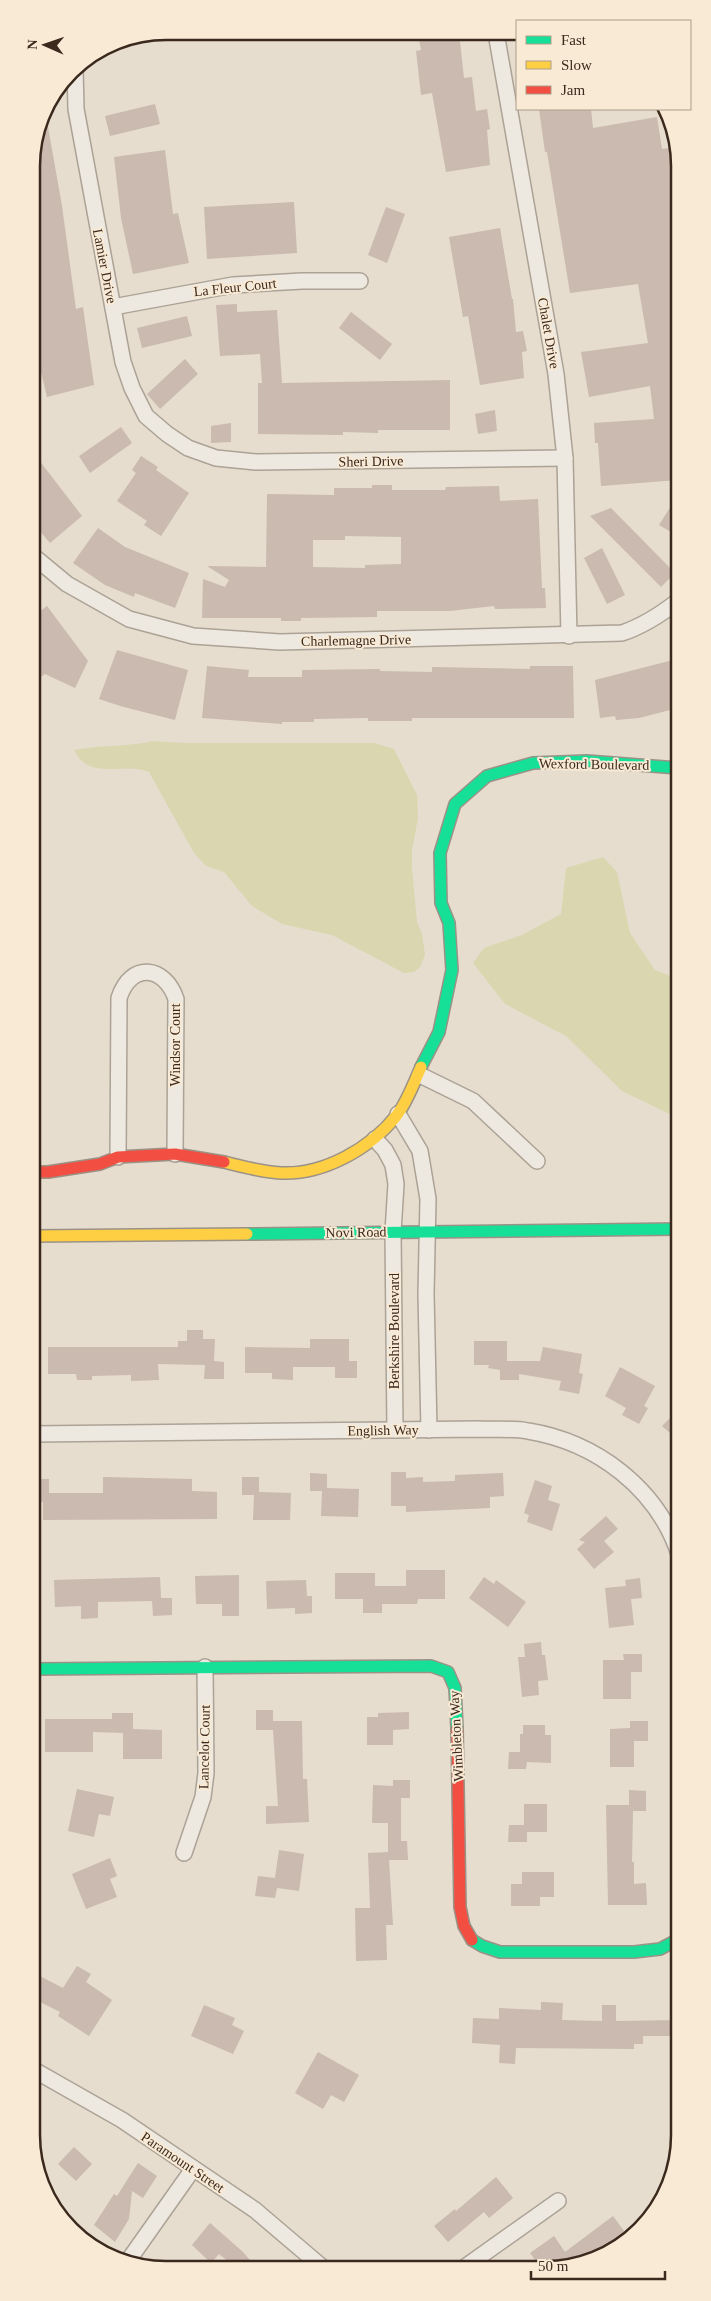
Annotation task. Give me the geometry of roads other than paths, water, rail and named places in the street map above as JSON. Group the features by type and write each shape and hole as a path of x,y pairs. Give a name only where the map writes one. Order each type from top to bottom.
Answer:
{"street":[{"name":"Chalet Drive","path":"497,40 556,374 565,458 569,636"},
{"name":"Lamier Drive","path":"75,79 76,109 123,362 132,388 146,416 180,443"},
{"name":"La Fleur Court","path":"112,308 233,285 302,281 360,281"},
{"name":"Sheri Drive","path":"180,443 216,458 256,462 565,458"},
{"name":"Charlemagne Drive","path":"40,562 67,584 129,619 193,636 280,642 569,636 622,633 646,624 671,606"},
{"name":"Wexford Boulevard","path":"40,1172 87,1166 118,1157 175,1154 212,1159 252,1169 282,1172 306,1171 333,1163 375,1139 398,1114 420,1075 439,1032 452,970 449,924 441,903 440,853 454,804 487,776 533,763 587,761 659,764 671,767"},
{"name":"Windsor Court","path":"118,1157 119,998 127,981 136,974 145,972 156,973 165,980 172,988 176,1000 175,1154"},
{"path":"420,1075 473,1101 537,1161"},
{"path":"398,1114 420,1151 424,1168 429,1231 426,1294 429,1430"},
{"name":"Berkshire Boulevard","path":"375,1139 385,1150 393,1165 396,1184 393,1232 395,1430"},
{"name":"Novi Road","path":"40,1236 671,1229"},
{"name":"English Way","path":"40,1434 395,1430 528,1431 584,1448 604,1459 632,1481 666,1525 671,1536"},
{"name":"Wimbleton Way","path":"40,1669 431,1666 448,1672 455,1688 457,1715 460,1907 462,1925 470,1940 484,1948 500,1952 634,1952 660,1949 671,1943"},
{"name":"Lancelot Court","path":"184,1853 203,1798 205,1781 205,1667"},
{"name":"Paramount Street","path":"40,2073 122,2120 255,2210 315,2261"},
{"path":"132,2256 193,2169"},
{"path":"473,2261 558,2201"}]}
